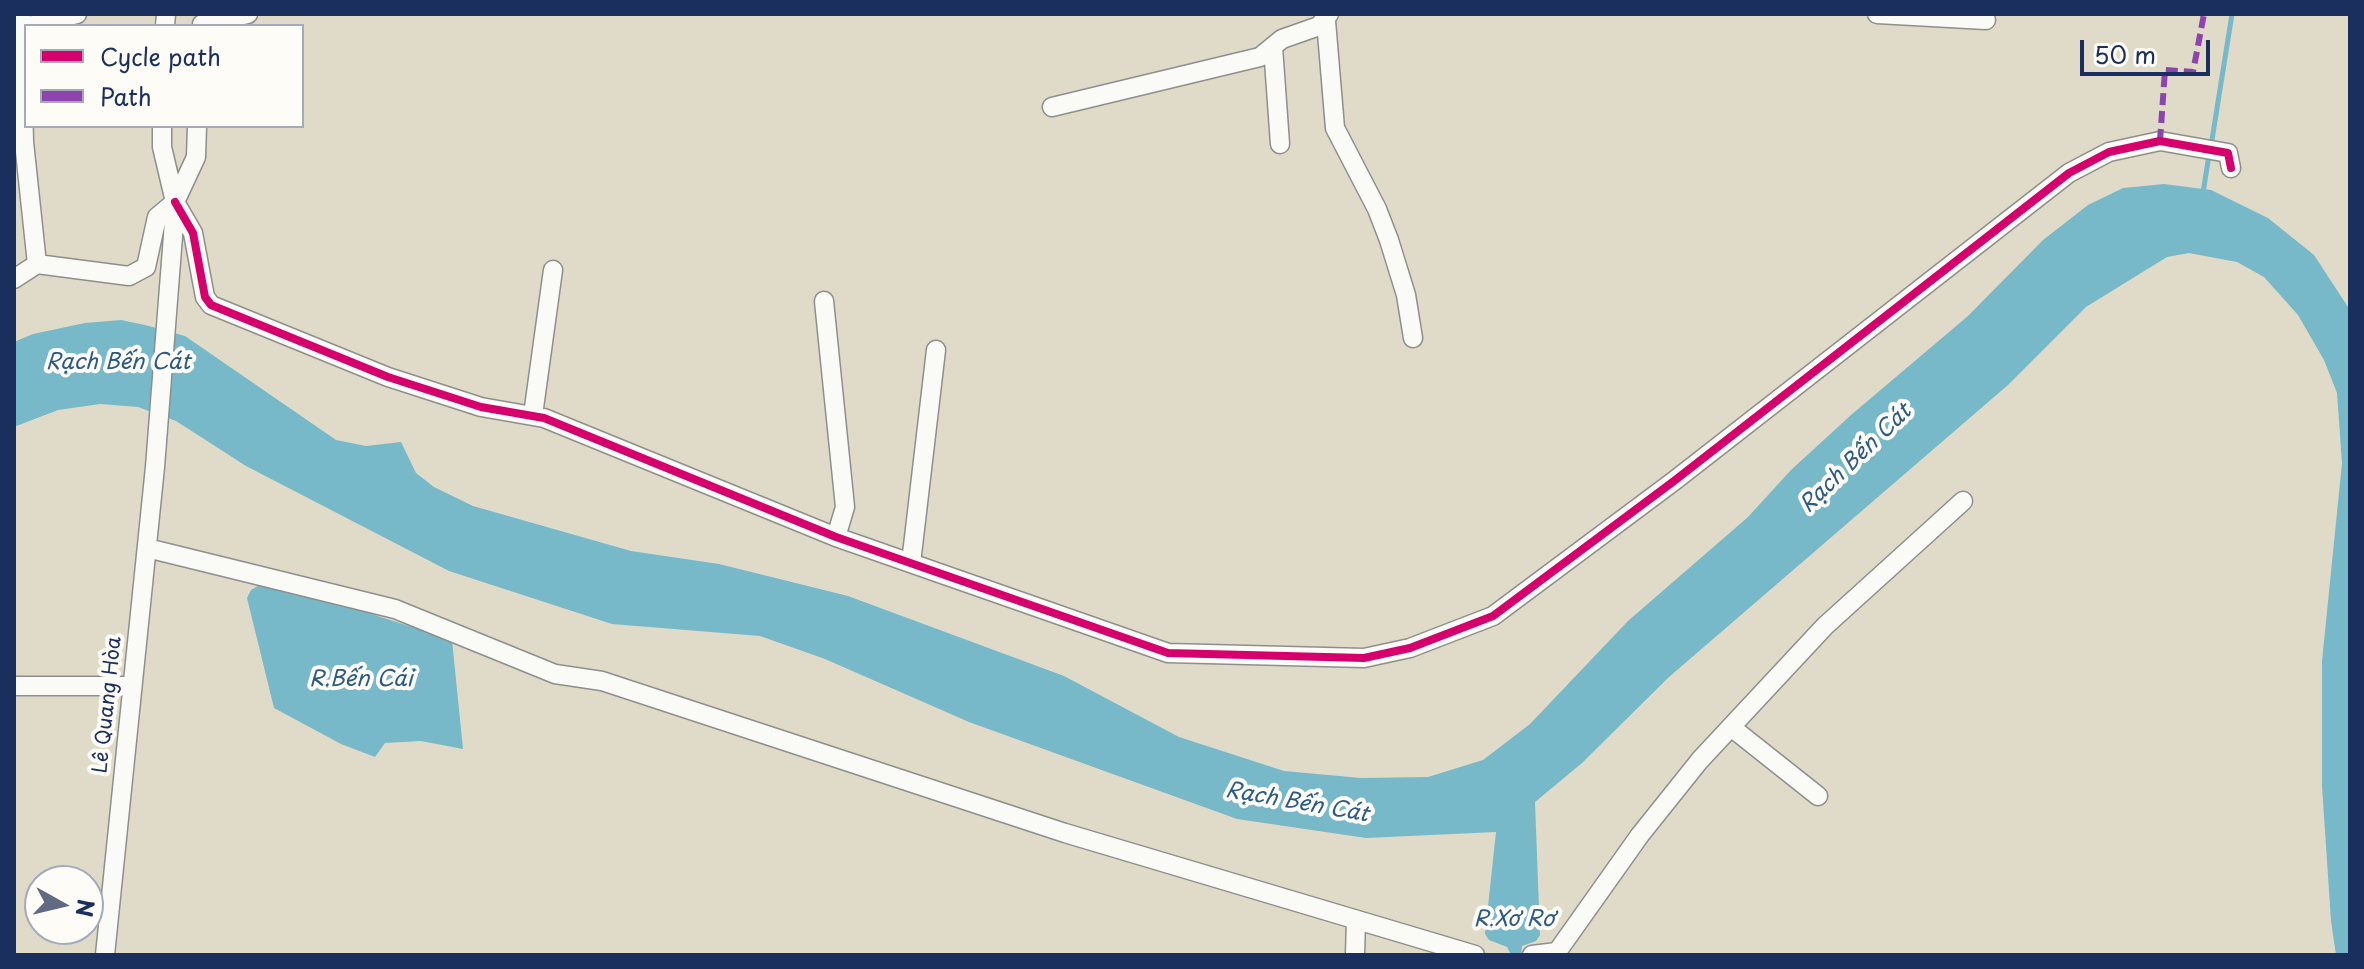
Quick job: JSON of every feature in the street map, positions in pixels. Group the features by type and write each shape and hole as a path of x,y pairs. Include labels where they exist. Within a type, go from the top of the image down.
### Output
{"street":[{"path":"37,264 24,142 24,24 77,14"},
{"path":"202,21 248,14"},
{"path":"1877,14 1986,20"},
{"path":"1052,107 1184,78 1260,57 1282,39 1327,18 1335,128 1377,209 1389,240 1406,295 1413,338"},
{"path":"1273,47 1280,144"},
{"path":"162,128 162,147 175,202 193,233 205,297 218,309 431,393 481,407 533,415 836,537 1178,655 1364,658 1410,648 1493,616 1674,481 2069,173 2109,152 2160,141 2199,147 2226,160"},
{"path":"14,279 37,264 129,276 146,267 157,217 175,202 196,157 197,128"},
{"name":"Lê Quang Hòa","path":"105,955 147,548 175,202"},
{"path":"533,415 553,270"},
{"path":"824,301 845,507 836,537"},
{"path":"911,563 936,350"},
{"path":"1532,955 1555,953 1640,835 1731,727 1825,626 1963,501"},
{"path":"147,548 395,609 555,674 602,681 1065,833 1475,955"},
{"path":"16,686 132,686"},
{"path":"1731,727 1818,796"},
{"path":"1355,955 1356,920"}],"water":[{"name":"Rạch Bến Cát","path":"2164,184 2211,190 2268,218 2314,255 2350,310 2350,955 2336,955 2322,786 2322,661 2342,463 2337,393 2324,360 2298,315 2264,277 2237,262 2189,253 2167,257 2086,307 2008,385 1669,677 1582,763 1535,802 1540,935 1536,941 1522,946 1521,955 1511,955 1507,947 1489,940 1485,934 1496,832 1366,838 1237,819 969,722 825,659 760,636 612,624 449,571 246,466 176,421 138,407 100,404 58,410 14,427 14,342 33,334 85,323 121,320 145,325 185,336 336,440 366,446 401,442 416,473 434,487 473,506 631,551 719,564 848,596 1064,676 1179,737 1284,771 1361,778 1428,777 1483,760 1530,724 1628,621 1748,517 1791,470 1851,415 1968,316 2043,240 2088,205 2123,188"},
{"name":"R.Bến Cái","path":"261,584 282,585 452,640 463,749 421,741 385,743 375,757 341,744 274,708 247,598 251,590"}],"waterway":[{"path":"2211,146 2232,14"},
{"path":"2203,193 2209,155"}],"marked path":[{"path":"2160,141 2165,70 2193,72 2204,14"}],"cycle path":[{"path":"175,202 193,233 205,297 211,305 388,377 481,407 544,418 836,537 1168,653 1364,658 1410,648 1493,616 1674,481 2069,173 2109,152 2160,141 2228,153 2231,168"}],"water label":[{"name":"R.Xơ Rơ","path":"1514,920"}]}
